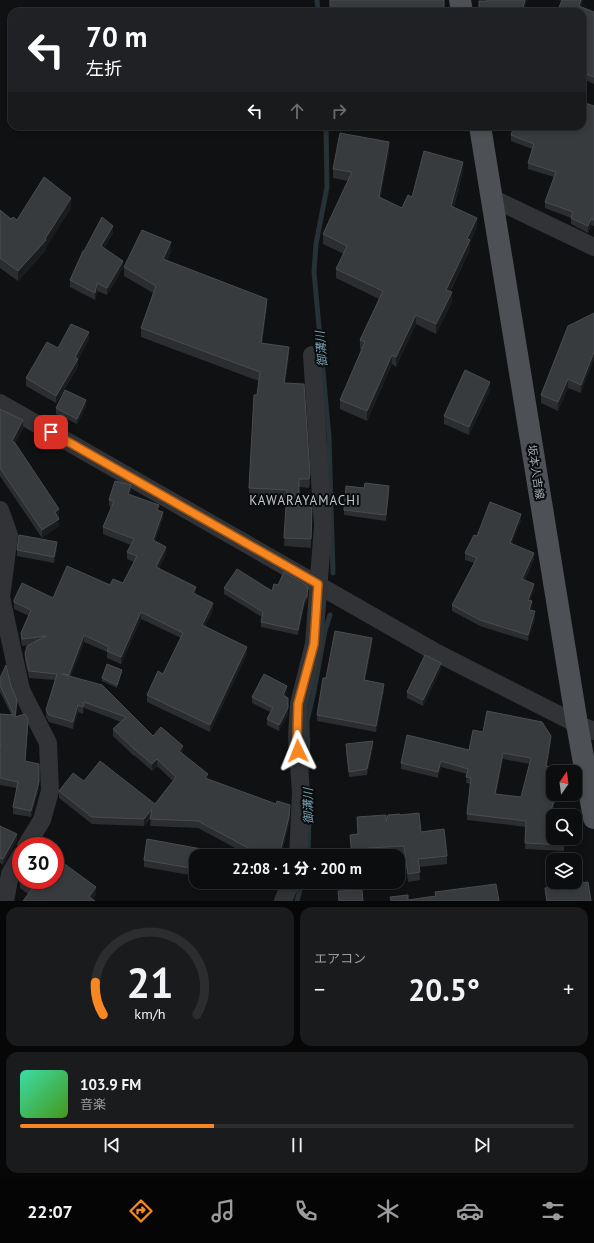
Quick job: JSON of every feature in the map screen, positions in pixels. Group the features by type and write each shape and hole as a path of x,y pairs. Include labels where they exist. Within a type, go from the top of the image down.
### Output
{"main road":[{"name":"坂本人吉線","path":"481,130 586,727 594,818"}],"street":[{"path":"492,198 594,247"},
{"path":"298,849 301,793 297,737 298,704 314,644 322,526 312,355"},
{"path":"0,403 437,653 586,727"},
{"path":"0,510 9,535 1,597 21,690 48,743 50,791 42,820 32,837"},
{"path":"6,901 10,874 12,871"},
{"path":"284,901 288,889"}],"building":[{"path":"330,0 444,0 444,8 330,8"},
{"path":"525,0 523,8 479,8 479,1"},
{"path":"562,0 581,0 579,6 584,8 559,8"},
{"path":"586,9 594,12 594,77 586,74"},
{"path":"586,103 594,106 594,220 591,219 588,226 571,218 573,212 545,202 556,172 528,163 534,144 511,135 513,130 586,130"},
{"path":"340,133 389,142 379,197 402,208 408,195 412,197 424,151 463,162 451,206 477,218 467,239 470,240 446,290 452,292 436,324 416,315 396,357 392,355 367,411 340,400 365,342 360,340 383,291 336,269 347,246 323,234 352,172 333,169"},
{"path":"44,177 71,198 45,239 46,240 18,271 0,258 0,210 11,219 13,217 17,220"},
{"path":"102,217 113,226 101,246 123,261 107,288 97,283 95,293 70,280 83,251"},
{"path":"142,230 171,242 163,259 267,299 261,343 289,347 284,383 304,384 310,474 309,479 299,479 299,506 312,507 311,539 284,538 287,490 249,488 254,395 257,395 260,372 141,328 156,286 124,267"},
{"path":"594,313 594,352 581,385 568,379 558,402 541,395 568,326"},
{"path":"71,324 89,332 75,357 78,359 56,396 26,378 47,342 58,348"},
{"path":"465,370 490,382 469,427 444,416"},
{"path":"65,390 86,400 77,419 56,408"},
{"path":"0,409 23,420 12,441 15,443 59,509 55,512 59,519 42,530 0,468"},
{"path":"115,481 131,485 128,494 159,505 157,510 163,512 153,540 166,547 156,567 196,587 193,593 213,603 202,625 247,647 210,725 147,695 158,671 163,674 183,633 141,612 121,657 107,651 109,647 84,635 69,675 62,674 102,685 153,736 161,727 183,746 179,751 208,774 205,778 276,804 277,801 290,805 289,817 281,849 250,849 198,821 150,819 152,809 144,819 92,817 59,791 73,773 84,781 100,761 155,804 176,777 157,759 152,764 113,729 126,717 84,702 83,707 78,705 73,722 49,715 46,710 57,674 29,671 25,654 27,646 46,636 22,639 21,633 31,610 14,602 22,583 53,598 67,566 110,585 113,579 123,583 137,556 127,552 134,539 103,527 114,501 109,500"},
{"path":"365,483 389,486 386,515 344,510 346,486 364,488"},
{"path":"490,502 521,514 510,543 534,553 522,579 534,584 528,600 532,601 529,610 535,611 528,635 480,620 452,605 477,558 465,553 474,535 477,536"},
{"path":"19,535 57,542 54,557 17,550"},
{"path":"237,569 272,591 274,584 278,585 284,572 308,586 307,596 304,601 298,630 261,622 263,612 224,588"},
{"path":"335,631 372,638 364,680 384,684 376,726 317,715 323,678 326,678"},
{"path":"425,655 441,663 423,700 407,692"},
{"path":"107,664 122,670 117,685 102,678"},
{"path":"6,665 11,686 17,700 15,717 25,714 28,719 25,761 39,764 39,782 31,811 13,807 18,782 0,778 0,714 14,715 0,685 0,678"},
{"path":"264,674 287,686 283,695 288,698 288,708 279,725 267,719 273,708 252,697"},
{"path":"487,711 542,722 551,736 546,765 546,801 554,801 552,809 546,809 546,844 525,843 526,821 467,814 471,778 466,777 468,769 441,761 438,772 401,763 407,735 469,750 473,730 483,732","holes":["503,753 531,758 521,797 495,794"]},
{"path":"373,741 367,769 349,772 346,744"},
{"path":"419,813 421,832 444,829 447,856 418,859 420,872 408,874 404,846 351,849 350,835 358,834 357,817 386,815 386,821 388,815"},
{"path":"0,826 17,834 15,837 12,837 12,843 3,859 0,858"},
{"path":"147,839 202,849 189,849 189,868 144,860"},
{"path":"64,864 96,887 89,897 95,901 23,901 32,889 64,889"},
{"path":"588,882 591,901 547,901 545,888 582,889 582,883"},
{"path":"496,884 499,901 391,901 390,897 408,895 408,900 436,896 435,892"},
{"path":"362,890 363,901 339,901 338,891"}],"waterway":[{"name":"御溝川","path":"317,0 318,8"},
{"name":"御溝川","path":"326,130 327,187 316,244 314,272 329,437 333,573"},
{"name":"御溝川","path":"308,767 307,721 325,631 330,615"},
{"name":"御溝川","path":"308,849 309,817"},
{"name":"御溝川","path":"297,901 300,889"}],"district":[{"name":"KAWARAYAMACHI","path":"305,500"}],"route":[{"path":"51,432 318,584 314,644 298,704 298,751"}]}
